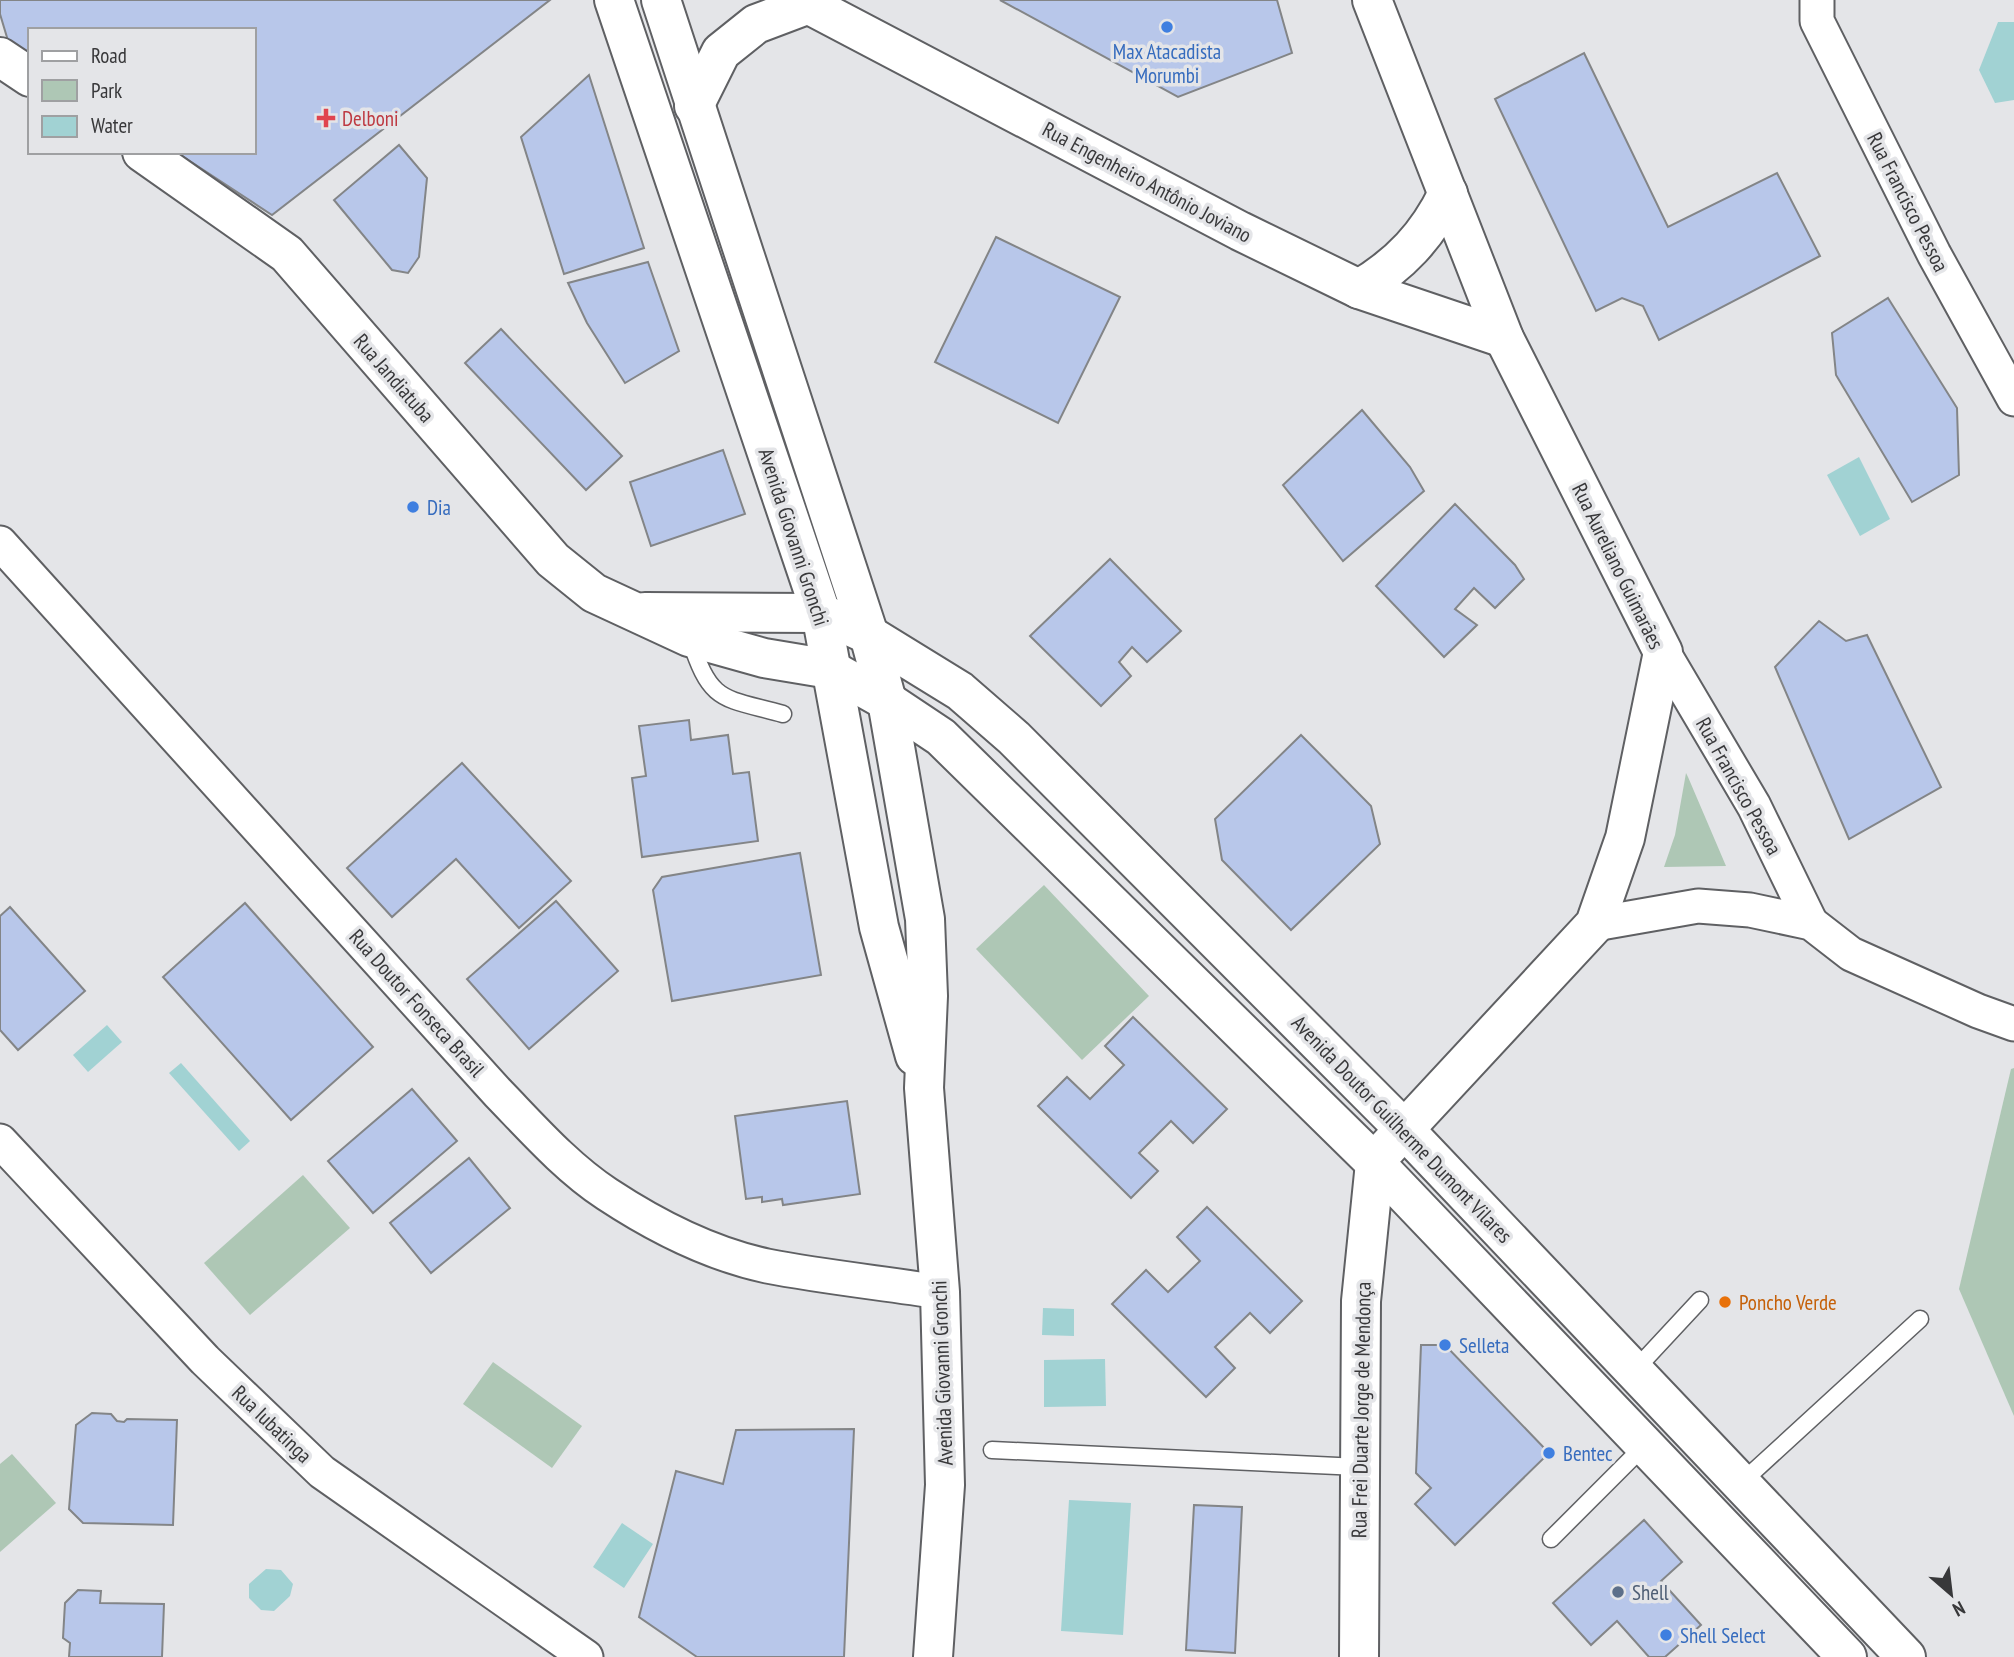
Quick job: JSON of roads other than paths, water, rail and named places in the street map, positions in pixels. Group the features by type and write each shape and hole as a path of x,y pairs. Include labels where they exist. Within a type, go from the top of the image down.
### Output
{"main road":[{"name":"Avenida Giovanni Gronchi","path":"614,0 821,613 879,927 924,1088"},
{"name":"Avenida Giovanni Gronchi","path":"661,0 869,635 887,701 925,919 929,996 924,1088 940,1292 945,1485 933,1657"},
{"name":"Rua Aureliano Guimarães","path":"1372,0 1504,338 1663,652 1625,838 1595,924 1404,1128 1375,1163"},
{"path":"694,106 721,52 756,24 804,2"},
{"name":"Rua Engenheiro Antônio Joviano","path":"804,2 1240,231 1359,289 1504,338"},
{"path":"0,57 28,76"},
{"name":"Rua Jandiatuba","path":"145,154 287,254 553,561 594,593 689,637 764,658 830,668"},
{"path":"1359,289 1411,250 1426,233 1448,193"},
{"name":"Rua Jandiatuba","path":"637,612 821,613"},
{"name":"Avenida Doutor Guilherme Dumont Vilares","path":"821,613 869,635 960,691 1014,738 1404,1128 1906,1657"},
{"name":"Avenida Doutor Guilherme Dumont Vilares","path":"830,668 887,701 951,747 1375,1163 1847,1657"},
{"name":"Rua Frei Duarte Jorge de Mendonça","path":"1359,1657 1361,1301 1375,1163"}],"street":[{"name":"Rua Francisco Pessoa","path":"1817,0 1817,21 1823,34 1934,254 2014,399"},
{"name":"Rua Doutor Fonseca Brasil","path":"0,542 498,1093 555,1151 606,1193 657,1223 705,1245 765,1265 940,1292"},
{"name":"Rua Francisco Pessoa","path":"1663,652 1754,806 1811,923"},
{"name":"Rua Francisco Pessoa","path":"1595,924 1698,906 1751,910 1811,923 1851,954 1978,1011 2014,1024"},
{"name":"Rua Iubatinga","path":"0,1141 205,1360 322,1472 586,1657"}],"lane":[{"path":"689,637 701,672 710,688 728,699 783,714"},
{"path":"1634,1371 1700,1300"},
{"path":"1741,1483 1920,1319"},
{"path":"1551,1539 1645,1445"},
{"path":"992,1450 1359,1467"}],"water":[{"path":"1998,22 2014,22 2014,100 1995,103 1979,70"},
{"path":"1859,457 1890,519 1860,536 1827,475"},
{"path":"107,1025 122,1042 88,1072 73,1055"},
{"path":"181,1063 250,1141 239,1151 169,1073"},
{"path":"1043,1308 1074,1309 1074,1336 1042,1335"},
{"path":"1105,1359 1106,1406 1044,1407 1044,1360"},
{"path":"1069,1500 1131,1503 1123,1635 1061,1631"},
{"path":"622,1523 653,1544 624,1588 593,1567"},
{"path":"266,1569 281,1570 293,1584 290,1596 274,1611 261,1610 249,1598 249,1584"}],"place":[{"name":"Max Atacadista Morumbi","path":"1167,27"},
{"name":"Delboni","path":"326,118"},
{"name":"Dia","path":"413,507"},
{"name":"Poncho Verde","path":"1725,1302"},
{"name":"Selleta","path":"1445,1345"},
{"name":"Bentec","path":"1549,1453"},
{"name":"Shell","path":"1618,1592"},
{"name":"Shell Select","path":"1666,1635"}]}
